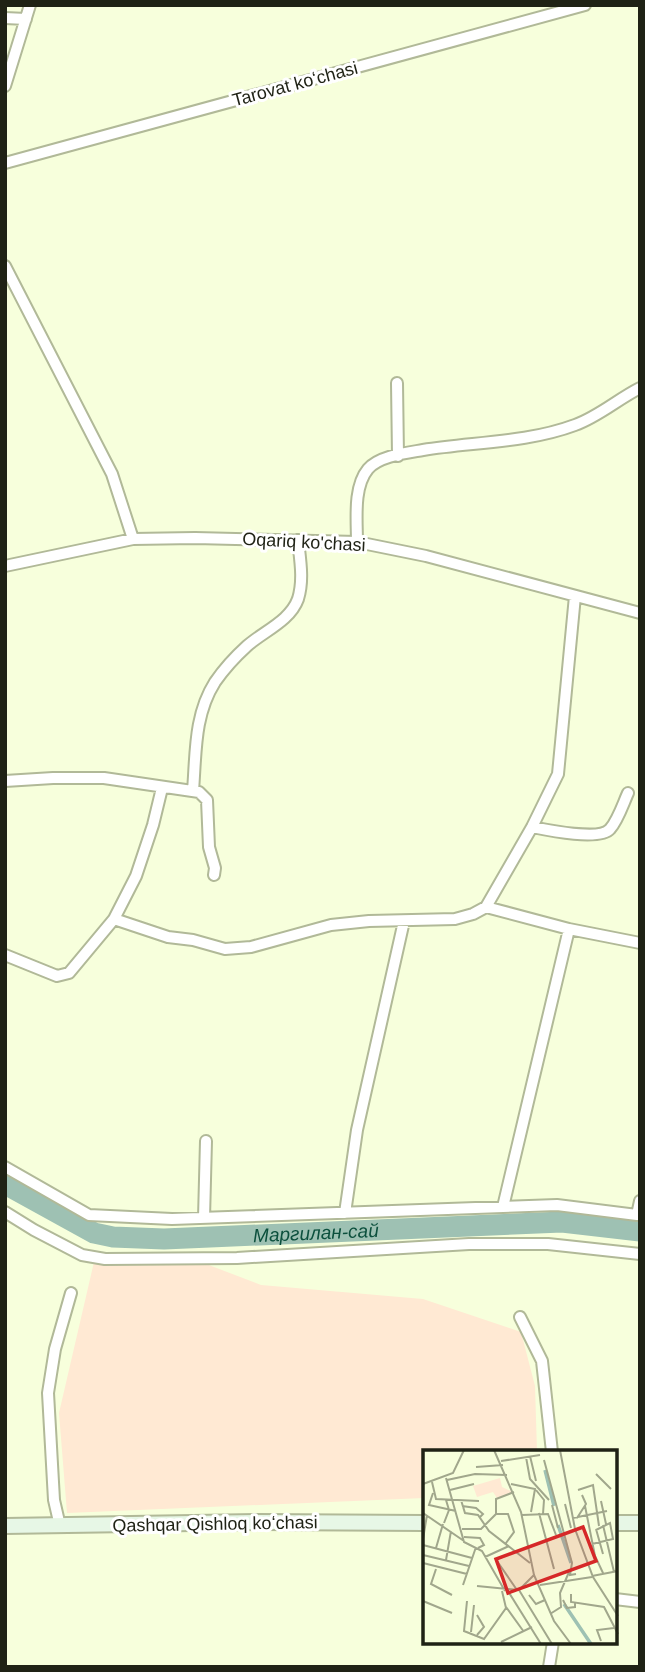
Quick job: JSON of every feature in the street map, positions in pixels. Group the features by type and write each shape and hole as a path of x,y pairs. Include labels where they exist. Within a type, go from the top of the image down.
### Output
{"main road":[{"name":"Qashqar Qishloq koʻchasi","path":"5,1526 261,1522 423,1523"},
{"path":"617,1523 640,1523"}],"street":[{"path":"5,86 30,5"},
{"name":"Tarovat koʻchasi","path":"5,163 585,5"},
{"path":"5,18 26,19"},
{"path":"5,266 112,474 133,539"},
{"path":"397,383 398,456"},
{"path":"357,542 360,484 366,471 374,464 398,456 464,443 530,436 573,426 588,420 640,388"},
{"name":"Oqariq ko'chasi","path":"5,566 133,539 357,542 426,556 640,613"},
{"path":"193,791 198,722 202,706 216,681 235,657 293,609 298,598 301,572 298,540"},
{"path":"114,919 168,937 225,948 251,947 331,925 455,919 486,907 532,827 558,774 575,596"},
{"path":"5,781 104,778 201,793 207,800 209,847 215,868 214,875"},
{"path":"5,955 57,976 69,974 114,919 136,876 162,788"},
{"path":"532,827 568,833 603,834 611,829 628,793"},
{"path":"486,907 569,929 640,943"},
{"path":"345,1213 357,1130 404,921"},
{"path":"503,1207 569,929"},
{"path":"204,1218 206,1141"},
{"path":"5,1167 89,1215 172,1219 557,1205 638,1215 640,1201"},
{"path":"5,1212 82,1255 105,1259 237,1258 469,1244 548,1244 640,1254"},
{"path":"60,1526 54,1500 48,1393 55,1349 71,1293"},
{"path":"520,1317 542,1361 552,1450"},
{"path":"617,1599 640,1602"},
{"path":"549,1667 553,1644"}],"shaded area":[{"path":"94,1262 201,1262 261,1285 423,1299 521,1332 535,1386 537,1450 423,1450 423,1498 67,1513 59,1413"}],"waterway":[{"name":"Маргилан-сай","path":"5,1184 94,1233 113,1237 164,1239 562,1222 640,1231"}]}
